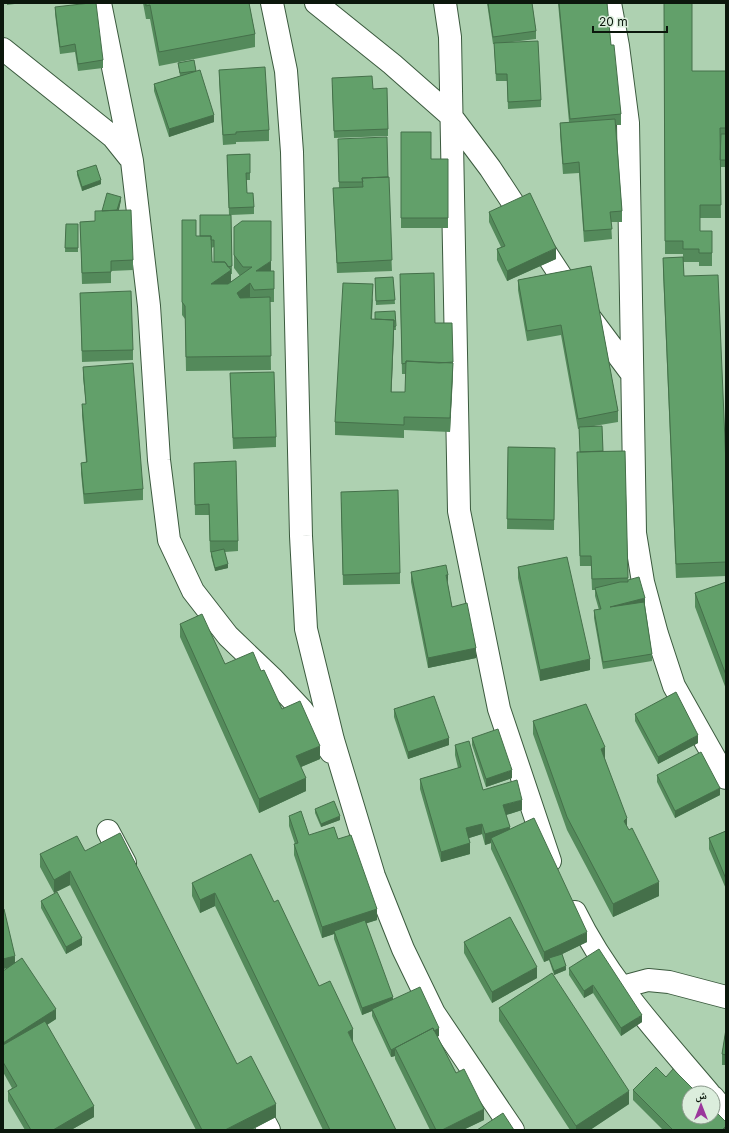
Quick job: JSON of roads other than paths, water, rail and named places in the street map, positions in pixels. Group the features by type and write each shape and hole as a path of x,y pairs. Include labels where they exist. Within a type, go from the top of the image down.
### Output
{"street":[{"path":"100,3 132,162 149,306 159,460 169,540 193,591 228,636 273,679 302,710 340,764"},
{"path":"272,3 286,71 292,152 301,536 306,629 340,764 374,876 403,949 434,1013 513,1130"},
{"path":"316,3 392,64 451,116 490,168 576,299 632,374"},
{"path":"445,3 450,37 459,511 499,709 551,862 589,942 638,1009 702,1085"},
{"path":"610,3 618,46 628,123 635,533 643,582 657,634 674,686 726,778"},
{"path":"3,49 113,136 132,162"},
{"path":"108,831 134,879"},
{"path":"622,987 648,980 669,982 726,997"},
{"path":"243,1081 270,1130"}]}
